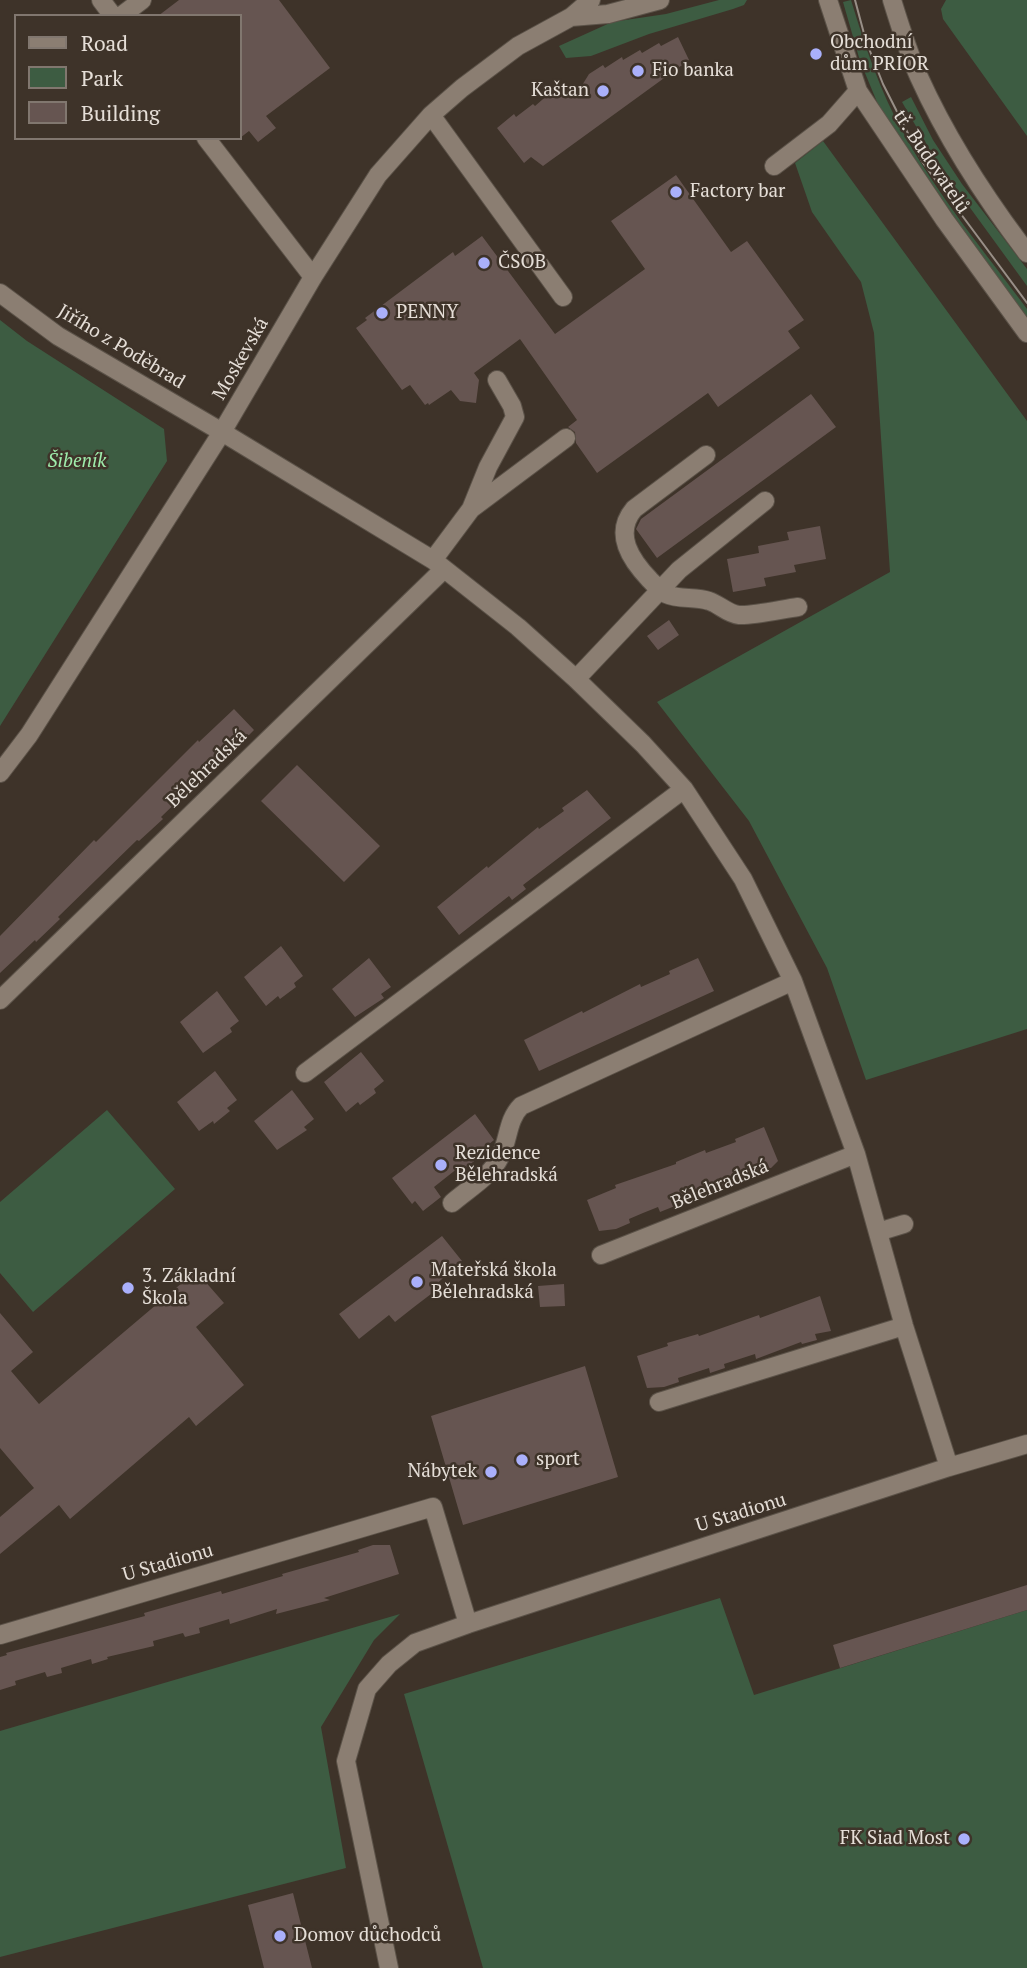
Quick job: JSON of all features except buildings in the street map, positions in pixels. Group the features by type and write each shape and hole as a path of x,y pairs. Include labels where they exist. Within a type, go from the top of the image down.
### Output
{"street":[{"path":"124,14 142,0"},
{"name":"Moskevská","path":"0,772 29,735 222,432 313,277 378,175 432,115 461,88 518,46 570,17 591,0"},
{"name":"Moskevská","path":"570,17 620,11 660,0"},
{"name":"tř. Budovatelů","path":"828,0 858,91 944,219 1027,333"},
{"name":"tř. Budovatelů","path":"892,0 907,48 934,108 999,214 1027,253"},
{"path":"774,166 829,124 858,91"},
{"path":"432,115 563,297"},
{"path":"208,140 313,277"},
{"name":"Jiřího z Poděbrad","path":"0,293 58,336 222,432"},
{"path":"471,509 488,467 515,417 512,405 497,380"},
{"path":"222,432 438,565 517,627 576,679 643,744 684,789 743,880 793,981 856,1154 904,1326 949,1467"},
{"path":"471,509 566,438"},
{"path":"706,455 634,509 627,517 624,529 625,544 643,573 668,595 703,599 738,615 798,607"},
{"path":"576,679 679,570 765,501"},
{"name":"Bělehradská","path":"0,1000 438,565 471,509"},
{"path":"305,1073 684,789"},
{"path":"452,1203 493,1169 506,1143 514,1113 521,1106 793,981"},
{"name":"Bělehradská","path":"601,1255 856,1154"},
{"path":"878,1232 904,1224"},
{"path":"659,1402 904,1326"},
{"name":"U Stadionu","path":"389,1968 346,1760 367,1689 389,1664 415,1643 468,1624 1027,1444"},
{"name":"U Stadionu","path":"0,1635 433,1507 468,1624"}],"green space":[{"path":"719,0 747,0 744,5 733,9 649,34 591,56 566,58 559,46 612,22 666,14"},
{"path":"851,0 880,85 895,118 947,202 1027,309 1027,325 882,114 860,61 843,2"},
{"path":"946,0 1027,0 1027,136 943,19 941,9"},
{"path":"911,97 933,140 962,184 1027,269 1027,286 936,161 902,102"},
{"path":"823,141 1027,421 1027,1029 866,1080 827,968 749,821 657,702 890,572 874,333 861,282 812,212 795,163"},
{"name":"Šibeník","path":"0,320 27,341 164,429 167,461 0,726"},
{"path":"107,1110 175,1189 33,1312 0,1273 0,1202"},
{"path":"720,1598 754,1695 1027,1610 1027,1968 483,1968 404,1694"},
{"path":"400,1614 374,1640 321,1727 346,1868 0,1957 0,1731"}],"tram line":[{"path":"855,0 866,41 883,84 923,163 1027,303"}],"place":[{"name":"Obchodní dům PRIOR","path":"816,54"},
{"name":"Fio banka","path":"638,71"},
{"name":"Kaštan","path":"603,91"},
{"name":"Factory bar","path":"676,192"},
{"name":"ČSOB","path":"484,263"},
{"name":"PENNY","path":"382,313"},
{"name":"Rezidence Bělehradská","path":"441,1165"},
{"name":"Mateřská škola Bělehradská","path":"417,1282"},
{"name":"3. Základní Škola","path":"128,1288"},
{"name":"sport","path":"522,1460"},
{"name":"Nábytek","path":"491,1472"},
{"name":"FK Siad Most","path":"964,1839"},
{"name":"Domov důchodců","path":"280,1936"}]}
